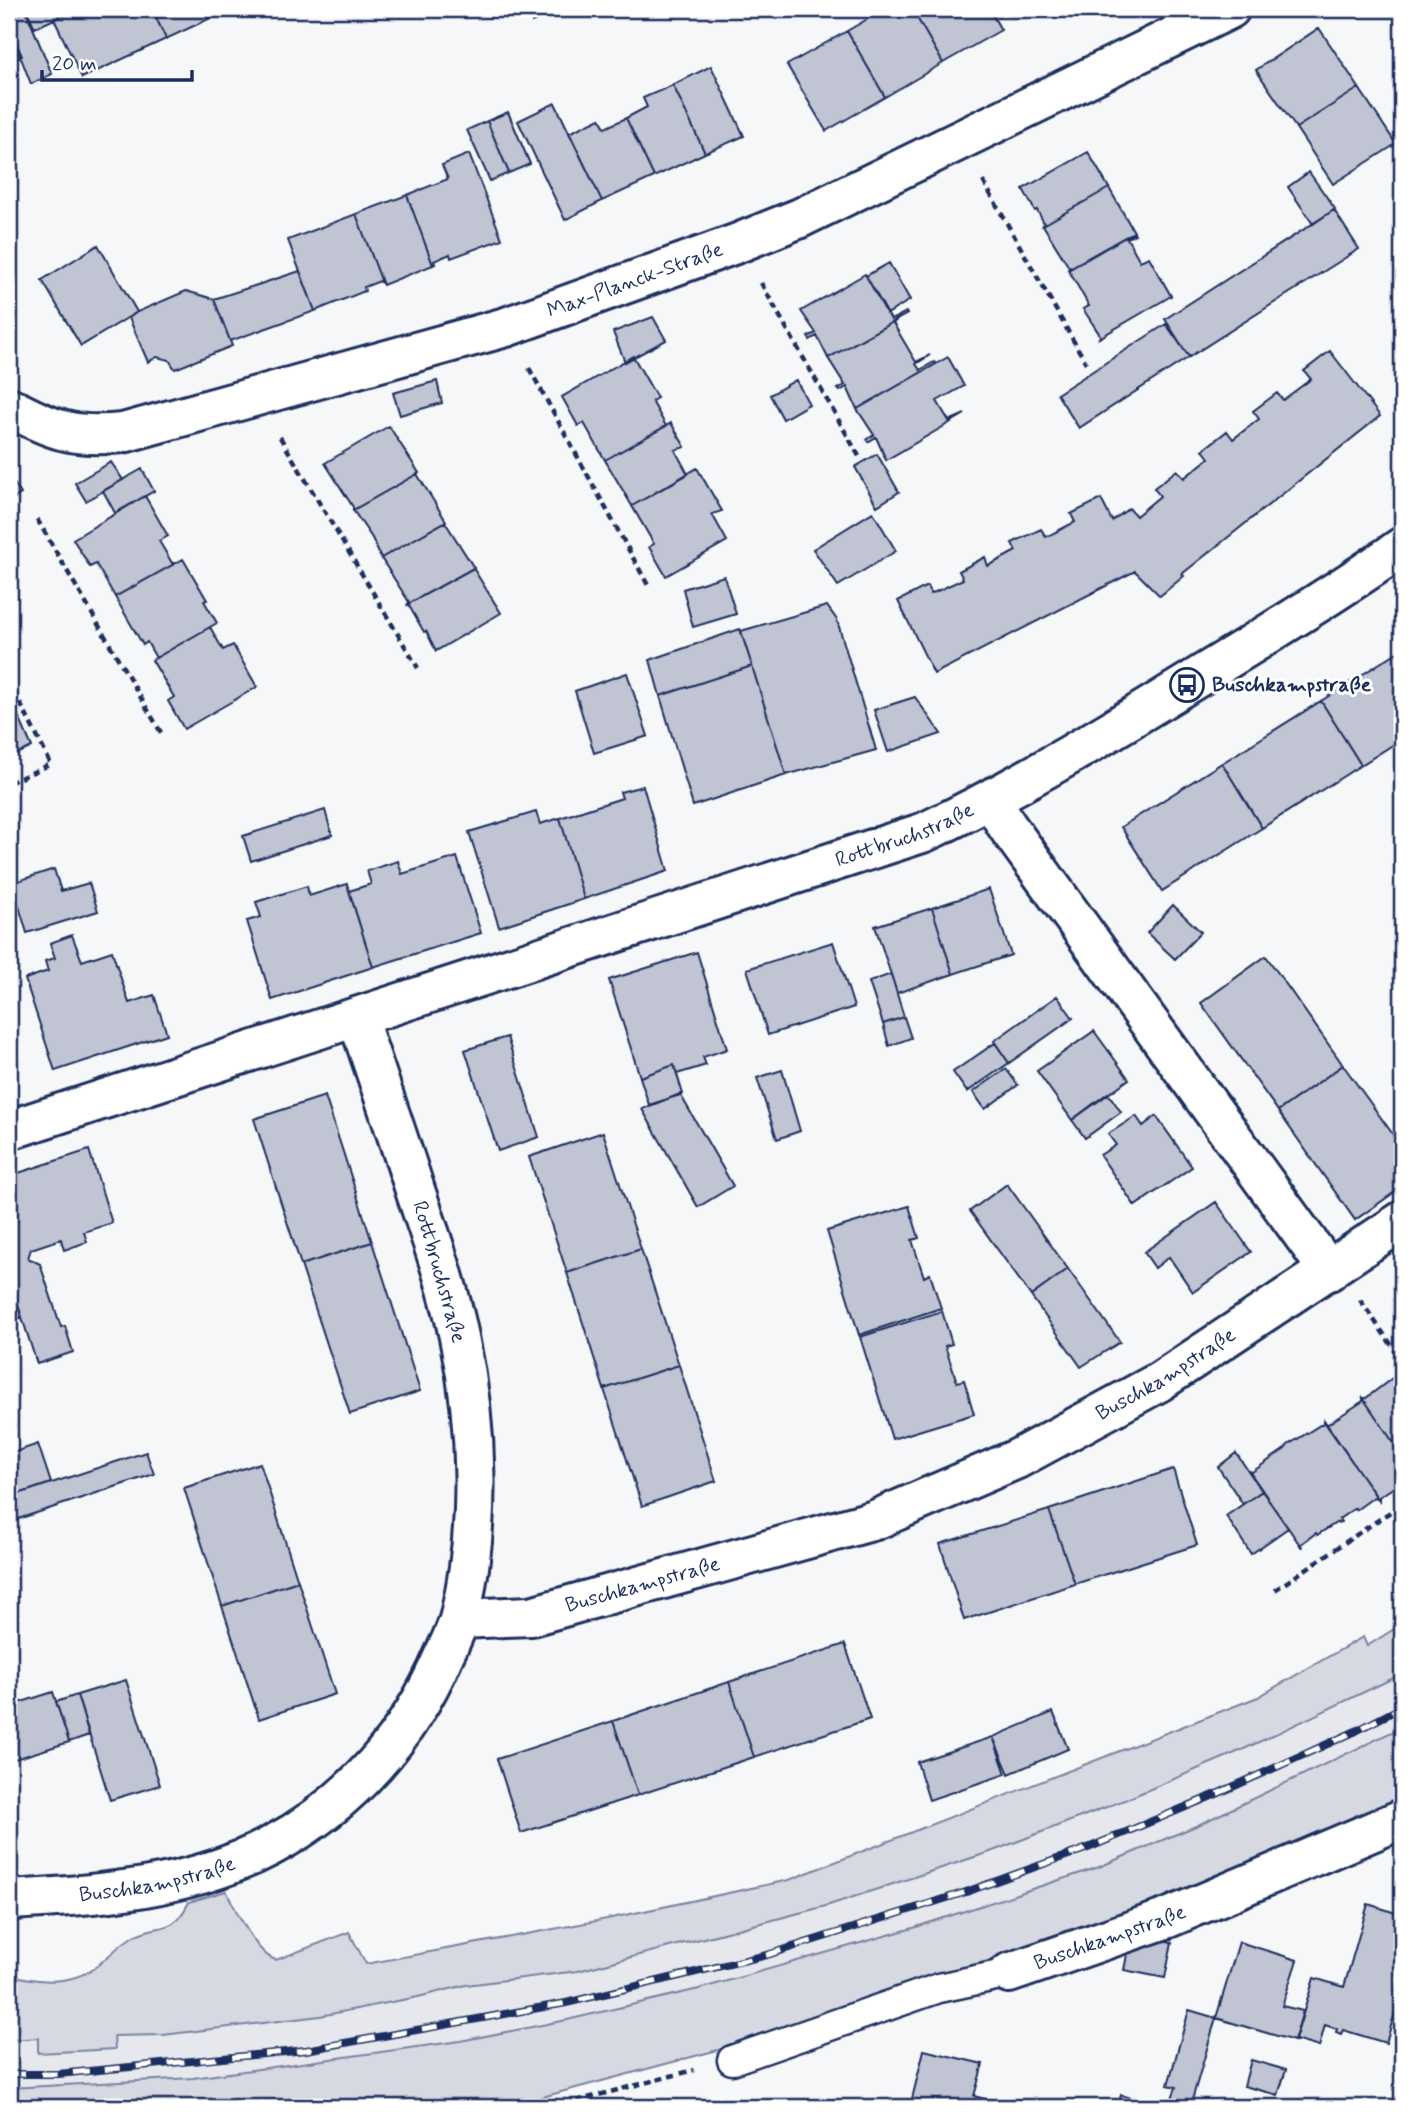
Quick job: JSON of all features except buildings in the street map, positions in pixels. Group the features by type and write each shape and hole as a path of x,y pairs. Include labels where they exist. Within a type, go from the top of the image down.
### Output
{"street":[{"name":"Max-Planck-Straße","path":"9,407 57,430 91,436 123,433 506,327 800,218 1230,9"},
{"name":"Rottbruchstraße","path":"9,1130 925,832 992,801 1209,671 1357,579 1402,547"},
{"path":"992,801 1007,826 1329,1271"},
{"name":"Rottbruchstraße","path":"357,1017 446,1283 460,1339 474,1463 473,1532 460,1619"},
{"name":"Buschkampstraße","path":"9,1899 91,1895 161,1884 216,1869 270,1847 325,1812 366,1776 383,1756 408,1725 436,1673 460,1619 531,1616 875,1520 1017,1460 1159,1382 1402,1222"},
{"name":"Buschkampstraße","path":"1009,1973 1168,1918 1402,1819"}],"lane":[{"path":"732,2060 939,1988 1009,1973"}],"path":[{"path":"961,140 1086,363"},
{"path":"738,243 860,458"},
{"path":"506,327 649,587"},
{"path":"256,398 418,668"},
{"path":"37,519 163,736"},
{"path":"9,681 51,764 9,783"},
{"path":"1329,1271 1350,1286 1402,1360"},
{"path":"1275,1590 1402,1504"},
{"path":"552,2107 732,2060"}],"shaded area":[{"path":"1402,1624 1402,1674 1242,1750 1127,1799 993,1851 826,1906 578,1971 466,1985 320,2016 163,2035 114,2036 115,2049 38,2053 38,2038 9,2040 9,1974 43,1981 77,1977 98,1965 132,1937 177,1920 189,1902 226,1891 254,1941 261,1950 276,1960 349,1932 366,1964 607,1919 789,1880 1258,1697 1363,1637 1367,1646"},
{"path":"1402,1674 1402,1727 1198,1825 1099,1867 913,1928 699,1989 567,2020 460,2041 193,2078 9,2088 9,2040 38,2038 38,2053 115,2049 113,2036 163,2035 320,2016 466,1985 578,1971 826,1906 993,1851 1127,1799 1242,1750"},
{"path":"1402,1727 1402,1805 1112,1927 933,1976 729,2047 505,2107 9,2107 9,2088 193,2078 460,2041 567,2020 699,1989 913,1928 1099,1867 1198,1825"}],"railway":[{"path":"9,2074 58,2074 306,2050 566,2003 767,1955 966,1892 1088,1848 1219,1793 1356,1731 1402,1707"}],"place":[{"name":"Buschkampstraße","path":"1187,685"}]}
